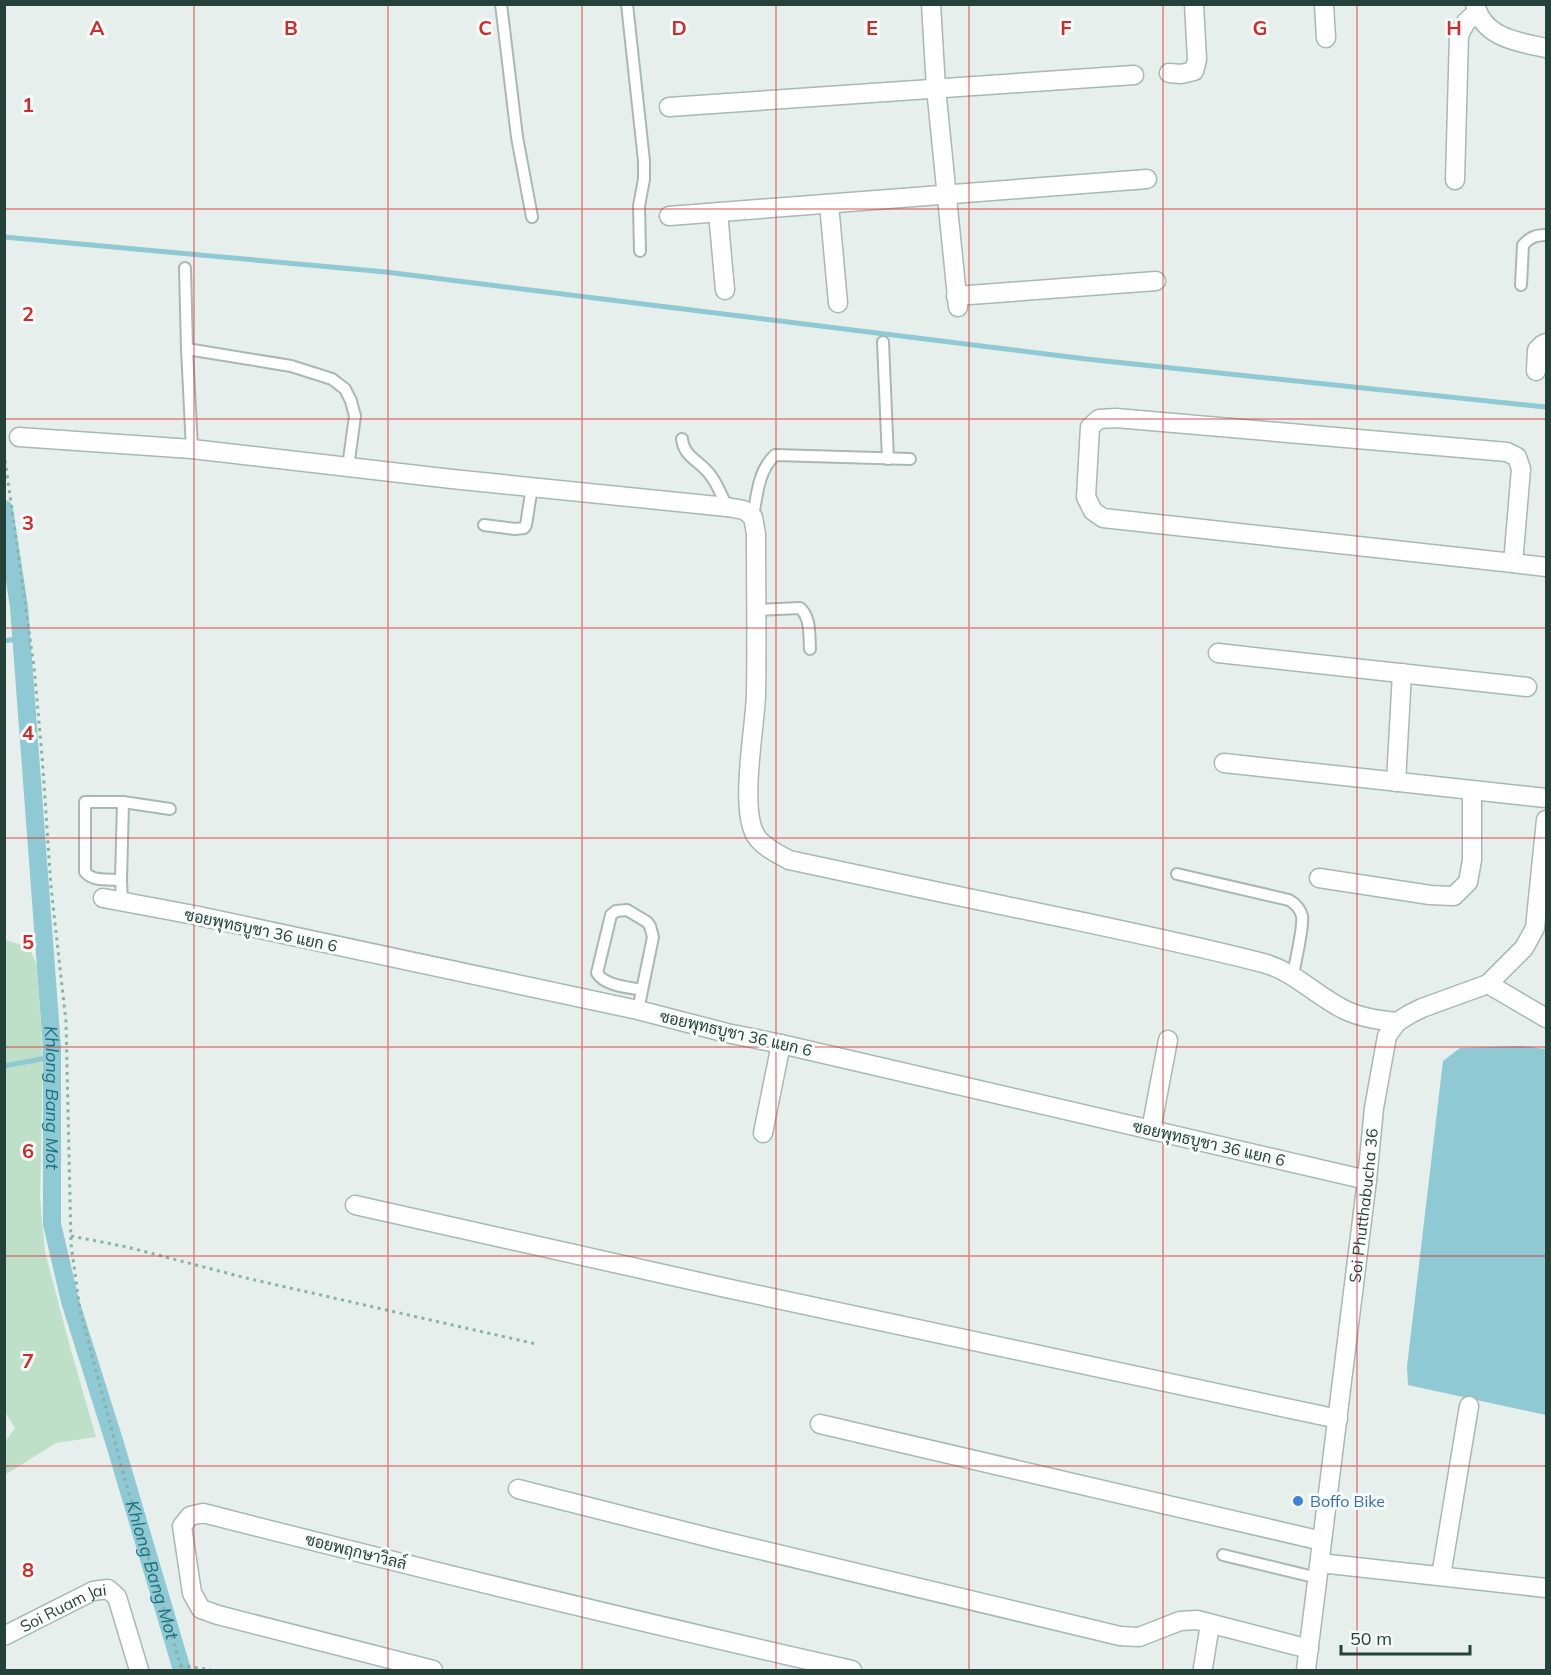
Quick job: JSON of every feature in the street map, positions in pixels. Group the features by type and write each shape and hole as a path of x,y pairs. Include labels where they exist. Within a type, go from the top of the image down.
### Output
{"street":[{"path":"932,4 936,88 957,302 1156,281"},
{"path":"1169,73 1181,74 1194,71 1197,60 1194,4"},
{"path":"1324,4 1326,38"},
{"path":"1455,180 1459,35 1466,22 1476,8 1486,26 1500,36 1546,48"},
{"path":"669,107 1134,75"},
{"path":"669,216 1147,179"},
{"path":"829,204 838,303"},
{"path":"718,212 725,290"},
{"path":"1536,371 1537,350 1546,343"},
{"path":"1512,563 1521,469 1517,457 1507,452 1116,418 1100,419 1090,428 1086,497 1093,512 1103,518 1546,567"},
{"path":"19,437 192,449 744,510 753,517 756,534 756,698 748,792 751,819 756,836 771,850 789,860 1180,943 1279,967 1344,1009 1368,1019 1397,1022 1422,1008 1488,984 1524,948 1535,928 1543,887 1546,820"},
{"path":"1218,653 1527,687"},
{"path":"1396,782 1402,673"},
{"path":"1224,763 1546,798"},
{"path":"1319,878 1430,895 1454,896 1467,882 1472,860 1472,790"},
{"name":"ซอยพุทธบูชา 36 แยก 6","path":"103,898 194,915 638,1011 1367,1180"},
{"path":"1488,984 1546,1018"},
{"name":"Soi Phutthabucha 36","path":"1306,1671 1374,1108 1383,1050 1387,1036 1397,1022"},
{"path":"1150,1130 1168,1040"},
{"path":"763,1133 781,1044"},
{"path":"355,1205 726,1288 1338,1419"},
{"path":"1441,1576 1469,1406"},
{"path":"820,1424 1322,1541"},
{"path":"518,1489 723,1541 1120,1635 1139,1637 1180,1621 1197,1620 1309,1649"},
{"name":"ซอยพฤกษาวิลล์","path":"433,1671 201,1609 192,1593 182,1526 190,1516 203,1513 852,1671"},
{"path":"1319,1570 1441,1576 1546,1588"},
{"name":"Soi Ruam Jai","path":"4,1636 93,1591 108,1590 117,1598 139,1670"},
{"path":"1203,1668 1210,1623"}],"lane":[{"path":"501,4 517,137 532,217"},
{"path":"627,4 644,161 644,179 639,206 640,251"},
{"path":"1521,285 1523,245 1532,237 1546,235"},
{"path":"185,268 192,449"},
{"path":"883,342 888,459"},
{"path":"187,349 291,366 332,379 345,389 355,416 348,467"},
{"path":"682,439 688,456 703,465 713,477 727,507"},
{"path":"753,517 761,476 769,462 776,456 910,459"},
{"path":"484,525 524,528 532,488"},
{"path":"756,610 800,608 805,614 810,649"},
{"path":"121,880 95,879 86,874 83,865 85,802 123,802 170,809"},
{"path":"122,902 123,802"},
{"path":"1177,874 1290,900 1295,904 1301,913 1302,922 1293,975"},
{"path":"638,1011 642,990 652,937 650,926 627,910 616,911 611,915 597,973 606,982 642,990"},
{"path":"1223,1555 1319,1570"}],"path":[{"path":"4,453 34,667 51,887 66,1023 71,1236 80,1310 125,1480 182,1671"},
{"path":"71,1236 127,1246 246,1278 536,1344"},
{"path":"180,1665 211,1671"}],"green space":[{"path":"5,940 29,947 37,966 43,1056 40,1198 45,1252 96,1437 56,1443 5,1475 5,1442 15,1428 4,1410"}],"water":[{"path":"1521,1046 1546,1049 1546,1415 1408,1385 1407,1367 1443,1061 1460,1048"}],"waterway":[{"path":"4,237 386,272 1086,359 1546,407"},
{"name":"Khlong Bang Mot","path":"4,509 19,607 52,1048 52,1224 70,1301 182,1670"},
{"path":"4,641 22,638"},
{"path":"4,1066 52,1057"}],"place":[{"name":"Boffo Bike","path":"1298,1501"}]}
